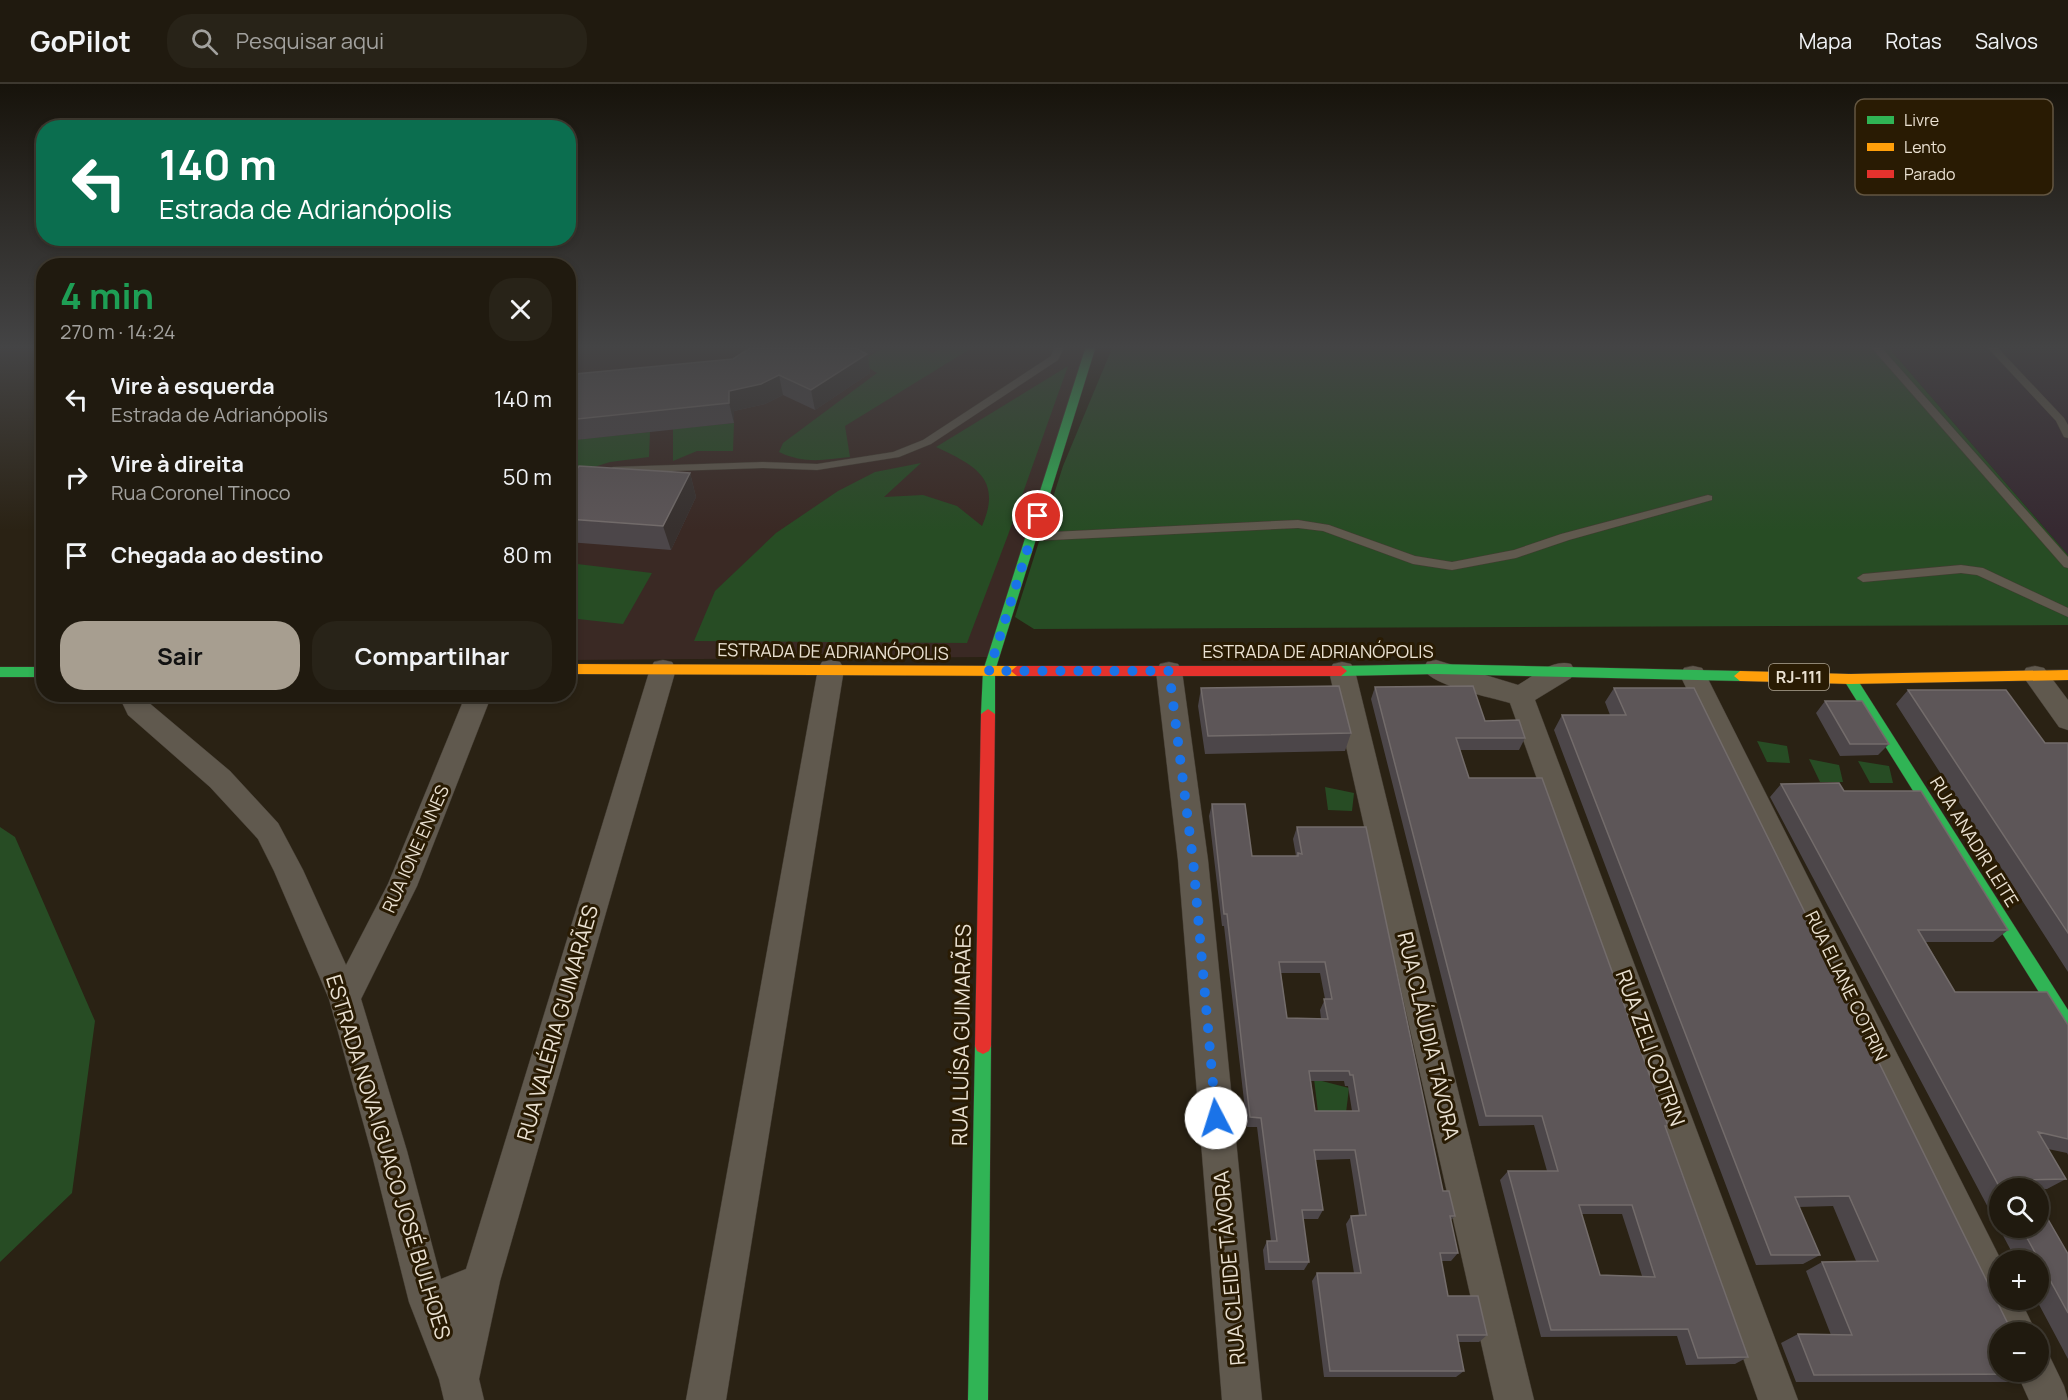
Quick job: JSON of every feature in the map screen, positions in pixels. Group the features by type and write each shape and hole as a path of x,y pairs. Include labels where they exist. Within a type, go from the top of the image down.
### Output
{"main road":[{"name":"RUA LUÍSA GUIMARÃES","path":"978,1400 989,671 1072,407"},
{"name":"ESTRADA DE ADRIANÓPOLIS","path":"576,669 989,671 1436,669 1850,679 2068,675"},
{"path":"0,672 36,672"},
{"name":"RUA ANADIR LEITE","path":"1850,679 2068,1024"}],"street":[{"name":"RUA VALÉRIA GUIMARÃES","path":"462,1389 482,1281 663,669"},
{"path":"706,1400 831,669"},
{"path":"1436,669 1467,681 1521,696 1562,671"},
{"name":"RUA CLEIDE TÁVORA","path":"1169,671 1193,860 1242,1400"},
{"name":"RUA CLÁUDIA TÁVORA","path":"1341,671 1514,1400"},
{"name":"RUA ELIANE COTRIN","path":"1693,675 1989,1276"},
{"path":"2035,675 2068,720"},
{"name":"RUA ZELI COTRIN","path":"1521,696 1778,1400"},
{"name":"ESTRADA NOVA IGUACO JOSÉ BULHOES","path":"134,702 137,708 220,779 268,831 288,870 345,999 389,1151 428,1302 462,1389"},
{"name":"RUA IONE ENNES","path":"345,999 402,886 476,702"},
{"path":"428,1302 462,1291 482,1281"},
{"path":"2041,1382 2050,1400"}],"lane":[{"path":"598,471 676,466 817,466 894,455 927,442 979,407"},
{"path":"1929,407 2068,564"},
{"path":"2048,407 2060,420 2068,435"},
{"path":"1031,537 1299,524 1324,528 1413,560 1452,566 1516,554 1565,537 1708,498"},
{"path":"1863,578 1961,569 1979,571 2068,613"}],"shaded area":[{"path":"576,407 1074,407 990,657 576,660"},
{"path":"1940,407 2068,407 2068,555"}],"green space":[{"path":"831,407 875,407 845,426 850,457 806,460 779,452 783,443"},
{"path":"1001,407 1053,407 967,643 694,641 715,591 776,533 838,491 875,472 921,463 884,497 923,495 957,506 982,526 988,510 987,485 973,467 936,447"},
{"path":"1087,407 1940,407 2068,555 2068,625 1034,629 1015,617 1063,466"},
{"path":"734,423 733,451 697,451 673,461 673,429"},
{"path":"650,432 649,457 610,462 576,473 576,440"},
{"path":"576,564 652,573 623,624 576,619"},
{"path":"1757,741 1787,746 1790,763 1767,762"},
{"path":"1809,759 1839,765 1843,782 1820,782"},
{"path":"1858,761 1889,766 1893,783 1870,783"},
{"path":"1325,787 1354,793 1352,811 1328,810"},
{"path":"0,827 15,837 95,1021 72,1193 0,1262"},
{"path":"1314,1079 1349,1088 1346,1113 1318,1112"}],"building":[{"path":"576,407 687,407 576,419"},
{"path":"579,466 690,473 663,526 576,520 576,470"},
{"path":"1339,686 1351,733 1208,736 1201,688"},
{"path":"1473,686 1485,721 1519,720 1525,738 1456,738 1469,778 1542,778 1668,1126 1665,1126 1748,1357 1698,1358 1688,1329 1551,1330 1508,1171 1558,1171 1542,1116 1486,1116 1375,687","holes":["1579,1205 1632,1205 1655,1277 1600,1275"]},
{"path":"1614,688 1694,688 1989,1285 1989,1310 2001,1310 2007,1322 1989,1322 1989,1374 1814,1375 1798,1334 1852,1335 1822,1262 1878,1261 1849,1196 1795,1197 1820,1255 1771,1255 1562,715 1626,715"},
{"path":"1908,690 2006,690 2045,743 2068,743 2068,933"},
{"path":"1825,701 1862,701 1889,744 1850,744"},
{"path":"1839,783 1844,791 1921,791 2008,930 1918,930 1955,992 2047,992 2068,1025 2068,1139 2038,1132 2066,1179 1995,1178 1781,784"},
{"path":"1212,804 1245,804 1252,856 1298,856 1298,853 1302,854 1297,827 1366,827 1443,1191 1449,1191 1455,1216 1450,1216 1458,1253 1440,1253 1448,1296 1478,1296 1487,1335 1457,1335 1464,1371 1330,1371 1317,1273 1361,1273 1351,1216 1366,1215 1355,1150 1314,1150 1323,1210 1302,1210 1309,1262 1269,1262 1267,1241 1277,1241 1261,1118 1250,1117 1227,914 1224,914","holes":["1279,962 1325,962 1332,999 1324,999 1328,1019 1287,1018","1309,1071 1349,1071 1350,1075 1353,1075 1359,1111 1315,1111"]},
{"path":"2049,1221 2068,1254 2068,1313 2049,1278 2049,1250 2034,1250 2027,1238 2049,1238"}],"traffic: fast":[{"path":"988,714 989,671 1072,407"},
{"path":"1341,671 1436,669 1740,676"},
{"path":"0,672 36,672"},
{"path":"1850,679 2068,1024"},
{"path":"978,1400 983,1046"}],"traffic: slow":[{"path":"576,669 1017,671"},
{"path":"1740,676 1850,679 2068,675"}],"traffic: jam":[{"path":"1017,671 1341,671"},
{"path":"983,1046 988,714"}],"route":[{"path":"1038,516 989,671 1169,671 1193,860 1216,1118"}]}
